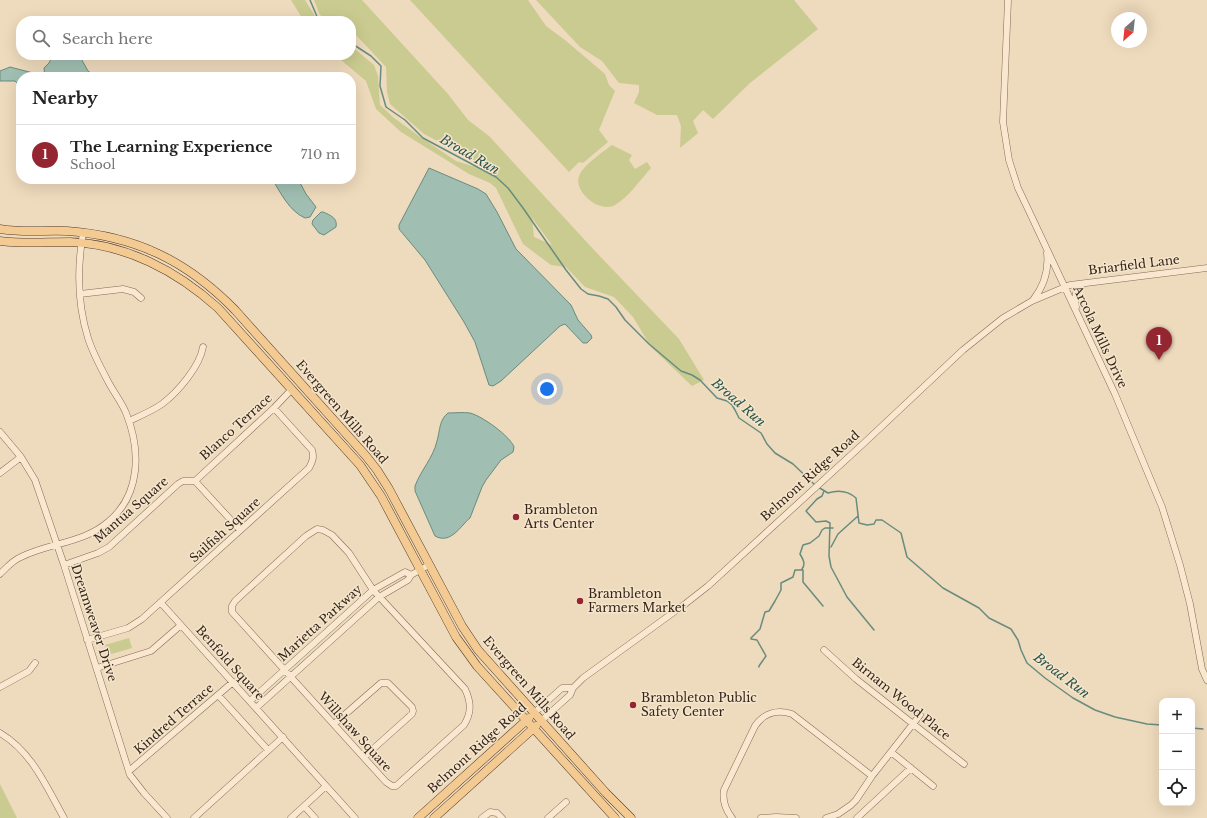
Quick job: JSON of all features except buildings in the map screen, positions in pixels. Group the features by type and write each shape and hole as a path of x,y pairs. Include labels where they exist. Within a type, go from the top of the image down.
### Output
{"main road":[{"name":"Evergreen Mills Road","path":"0,229 22,232 66,231 116,238 150,250 187,269 215,290 235,310 366,456 389,489 462,626 478,650 606,793 631,818"},
{"name":"Evergreen Mills Road","path":"0,241 18,243 82,243 114,249 144,259 173,273 196,288 218,308 360,465 372,482 456,637 477,666 615,818"},
{"name":"Belmont Ridge Road","path":"418,818 534,713"},
{"name":"Belmont Ridge Road","path":"434,818 541,721"}],"street":[{"name":"Arcola Mills Drive","path":"1008,0 1003,122 1009,160 1018,188 1115,394 1162,507 1180,565 1190,604 1202,669 1207,680"},
{"path":"0,574 20,557 86,535 108,523 118,512 133,483 137,465 133,433 126,413 109,384 88,338 81,310 78,270 83,233"},
{"path":"1032,301 1040,290 1045,279 1048,266 1047,250"},
{"name":"Briarfield Lane","path":"1064,287 1085,282 1207,268"},
{"path":"1077,312 1076,291 1078,287 1085,282"},
{"name":"Belmont Ridge Road","path":"541,721 570,695 573,688 592,670 702,591 979,337 1003,318 1032,301 1064,287"},
{"path":"80,294 123,289 134,292 141,298"},
{"path":"129,421 162,404 174,394 196,366 202,355 203,346"},
{"name":"Blanco Terrace","path":"195,481 274,408 292,389"},
{"name":"Sailfish Square","path":"88,640 128,628 137,623 310,468 313,462 312,450 274,408"},
{"name":"Dreamweaver Drive","path":"0,432 21,457 35,480 64,565 129,771 135,783 167,818"},
{"path":"0,473 21,457"},
{"name":"Mantua Square","path":"64,565 104,551 178,484 183,481 195,481"},
{"path":"195,481 240,530"},
{"name":"Willshaw Square","path":"317,529 323,530 332,535 349,554 373,590 465,689 470,699 471,708 469,717 464,725 396,786 388,784 232,612 232,606 235,601 306,536 317,529"},
{"name":"Marietta Parkway","path":"256,708 379,597 408,580 411,575 430,565"},
{"name":"Marietta Parkway","path":"250,701 373,590 405,572 411,575"},
{"name":"Benfold Square","path":"161,603 355,818"},
{"path":"97,668 151,651 181,625"},
{"name":"Birnam Wood Place","path":"824,650 856,678 964,764"},
{"path":"0,687 29,671 35,663"},
{"name":"Kindred Terrace","path":"129,771 233,682"},
{"path":"334,724 381,683 388,683 412,707 412,714 364,757"},
{"name":"Belmont Ridge Road","path":"534,713 562,688 573,688"},
{"path":"218,695 268,750"},
{"path":"732,818 725,808 723,801 724,790 755,726 762,718 771,712 784,712 792,714 872,776"},
{"path":"826,818 838,814 851,805 890,752 920,715"},
{"path":"0,733 11,740 25,753 35,767 64,818"},
{"path":"194,818 283,737"},
{"path":"890,752 933,786"},
{"path":"857,818 911,768"},
{"path":"290,818 326,786"},
{"path":"548,818 566,802"},
{"path":"304,806 315,818"},
{"path":"482,818 490,812 497,813 502,818"},
{"path":"761,818 796,818"}],"green space":[{"path":"291,0 305,0 315,16 301,16"},
{"path":"314,0 362,0 448,94 468,120 489,136 594,250 679,339 704,380 692,386 651,347 633,317 614,297 585,287 566,267 551,265 523,244 496,188 490,183 469,174 401,132 376,109 366,81 341,60 356,60 356,50 374,65 378,76 380,105 394,118 456,161 485,170 475,161 424,134 390,104 387,92 386,67 356,35 356,16 321,16","holes":["532,218 552,245 534,237"]},
{"path":"410,0 528,0 546,26 605,74 609,85 615,91 599,130 608,142 583,163 579,162 569,172"},
{"path":"536,0 794,0 818,29 750,83 713,119 703,110 693,121 698,133 680,148 681,126 677,115 657,115 634,103 639,92 639,85 619,83 602,61 580,47"},
{"path":"612,145 632,155 629,160 635,169 647,162 651,168 630,193 620,202 609,207 602,206 588,199 579,187 578,180 582,170 594,158"},
{"path":"129,638 132,648 108,655 105,645"},
{"path":"0,784 17,818 0,818"}],"shaded area":[{"path":"50,60 82,60 89,72 44,72 44,68"},
{"path":"10,67 29,72 16,72 16,82 0,81 0,71"},
{"path":"429,168 478,189 486,194 516,249 571,305 578,320 591,335 592,338 587,343 583,343 565,324 560,326 501,381 493,386 489,385 475,342 464,322 425,260 399,229 399,225"},
{"path":"275,184 301,184 316,207 310,217 305,218 294,211"},
{"path":"321,212 333,217 336,221 336,227 324,235 319,233 312,224 313,220"},
{"path":"448,413 470,413 481,418 507,437 514,447 513,452 501,460 486,480 470,518 451,536 441,538 435,536 415,491 415,486 433,453 441,422"}],"waterway":[{"name":"Broad Run","path":"310,0 317,16"},
{"name":"Broad Run","path":"356,46 371,56 381,66 380,86 386,107 405,120 423,138 496,177 508,188 581,289 588,294 608,299 625,320 649,344 681,371 700,380 717,398 727,401 732,405 739,418 761,433 767,444 775,453 793,464 815,485"},
{"name":"Broad Run","path":"818,487 828,493 843,492 856,498 859,523 867,525 874,524 876,520 882,520 901,533 907,557 943,588 979,608 989,618 1011,629 1018,640 1027,663 1073,698 1095,710 1115,717 1147,724 1159,725"},
{"path":"824,491 822,496 817,499 806,511 816,522 826,521 830,523 829,556 831,567 847,597 874,630"},
{"path":"831,547 838,534 858,516"},
{"path":"802,569 804,563 800,554 803,545 810,543 819,536 825,528 833,528"},
{"path":"759,667 766,656 757,640 751,638 760,629 765,612 769,611 781,590 781,583 793,577 795,570 803,570 803,582 823,606"},
{"name":"Broad Run","path":"1195,728 1203,729"}],"place":[{"name":"The Learning Experience","path":"1159,360"},
{"name":"Brambleton Arts Center","path":"516,517"},
{"name":"Brambleton Farmers Market","path":"580,601"},
{"name":"Brambleton Public Safety Center","path":"633,705"}]}
